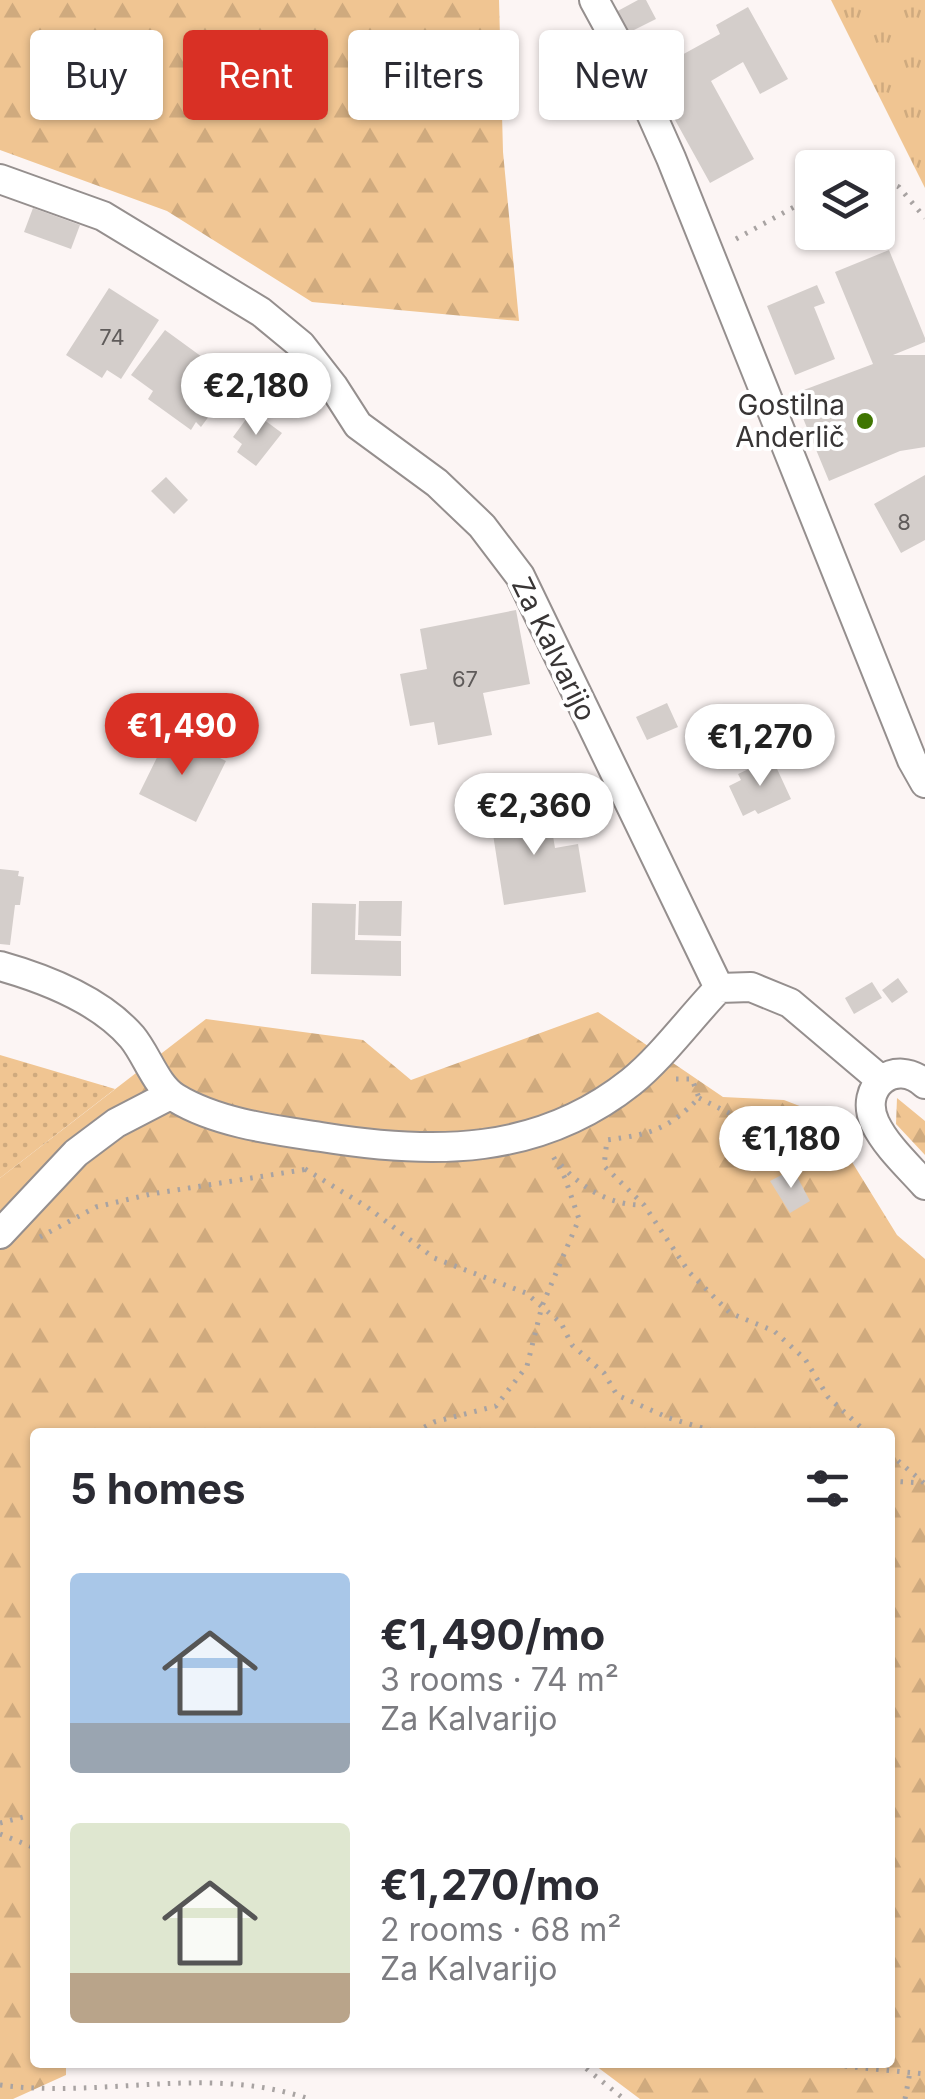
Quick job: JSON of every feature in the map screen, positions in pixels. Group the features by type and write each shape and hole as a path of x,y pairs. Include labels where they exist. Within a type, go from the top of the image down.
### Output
{"street":[{"path":"594,0 651,112 912,760 925,782"},
{"name":"Za Kalvarijo","path":"0,180 103,216 260,312 301,346 334,386 358,425 437,483 482,526 520,576 719,988"},
{"path":"0,966 24,972 78,997 112,1018 133,1038 170,1095 197,1110 274,1130 402,1149 545,1144 633,1080 719,988 751,986 790,1003 881,1080"},
{"path":"925,1084 908,1073 893,1072 871,1093 870,1109 875,1124 925,1186"},
{"path":"0,1234 76,1153 116,1123 170,1095"}],"path":[{"path":"895,186 925,218"},
{"path":"709,255 795,207"},
{"path":"633,1080 692,1079 699,1098 752,1124 774,1140"},
{"path":"699,1098 675,1122 641,1136 607,1140 604,1166 644,1204 689,1272 730,1313 774,1331 805,1359 828,1397 862,1428"},
{"path":"545,1144 578,1184 621,1205 644,1204"},
{"path":"423,1428 496,1406 527,1366 542,1306 579,1219 565,1178 545,1144"},
{"path":"36,1240 96,1207 323,1166"},
{"path":"305,1169 368,1207 434,1258 526,1293 561,1323 572,1344 604,1373 616,1394 668,1418 702,1428"},
{"path":"895,1458 924,1483"},
{"path":"895,1481 924,1483"},
{"path":"0,1824 30,1815"},
{"path":"0,1834 30,1846"},
{"path":"585,2068 624,2099"},
{"path":"867,2068 925,2074"},
{"path":"905,2099 910,2072"},
{"path":"0,2085 23,2089 220,2082 310,2099"}],"green space":[{"path":"0,0 499,0 500,30 348,30 348,120 502,120 519,321 312,302 167,211 0,150"},
{"path":"831,0 925,0 925,188"},
{"path":"598,1012 723,1097 784,1100 823,1115 897,1235 925,1259 925,2099 640,2099 599,2068 895,2068 895,1428 30,1428 30,2068 66,2068 66,2075 13,2099 0,2099 0,1178 206,1019 363,1040 411,1080"},
{"path":"0,1055 115,1089 0,1178"},
{"path":"897,1098 925,1121 925,1155 896,1124"}],"building":[{"path":"638,0 646,0 656,19 634,30 624,30 614,13"},
{"path":"748,7 788,79 760,94 743,62 711,81 754,159 710,183 675,120 684,120 684,54 720,34 716,25"},
{"path":"33,208 80,225 71,249 24,232"},
{"name":"Gostilna Anderlič","path":"889,250 925,338 925,342 893,355 925,355 925,447 900,451 829,481 793,394 873,364 835,272"},
{"path":"817,285 825,303 814,307 835,359 795,375 767,306"},
{"path":"109,288 159,320 121,379 107,370 102,378 66,355"},
{"path":"165,330 235,381 201,427 196,422 191,430 148,399 153,391 131,375"},
{"path":"252,411 282,433 256,466 237,452 242,444 233,437"},
{"path":"925,475 925,540 901,553 874,504"},
{"path":"166,477 188,500 174,514 151,491"},
{"path":"516,610 530,684 483,693 492,735 438,745 434,722 410,726 400,674 427,669 420,629"},
{"path":"667,703 678,727 647,740 636,717"},
{"path":"169,733 226,761 196,822 139,794"},
{"path":"772,758 791,799 758,814 755,810 743,816 729,786 741,780 738,774"},
{"path":"548,806 555,848 578,844 586,892 504,905 490,815"},
{"path":"0,869 19,871 18,876 24,877 20,905 15,905 10,945 0,944"},
{"path":"359,901 402,901 401,936 358,935"},
{"path":"312,903 356,904 355,940 401,941 401,976 311,974"},
{"path":"898,978 908,992 892,1003 882,990"},
{"path":"872,982 882,998 854,1014 845,998"},
{"path":"793,1169 810,1201 790,1213 770,1181"}],"place":[{"name":"Gostilna Anderlič","path":"865,421"}]}
